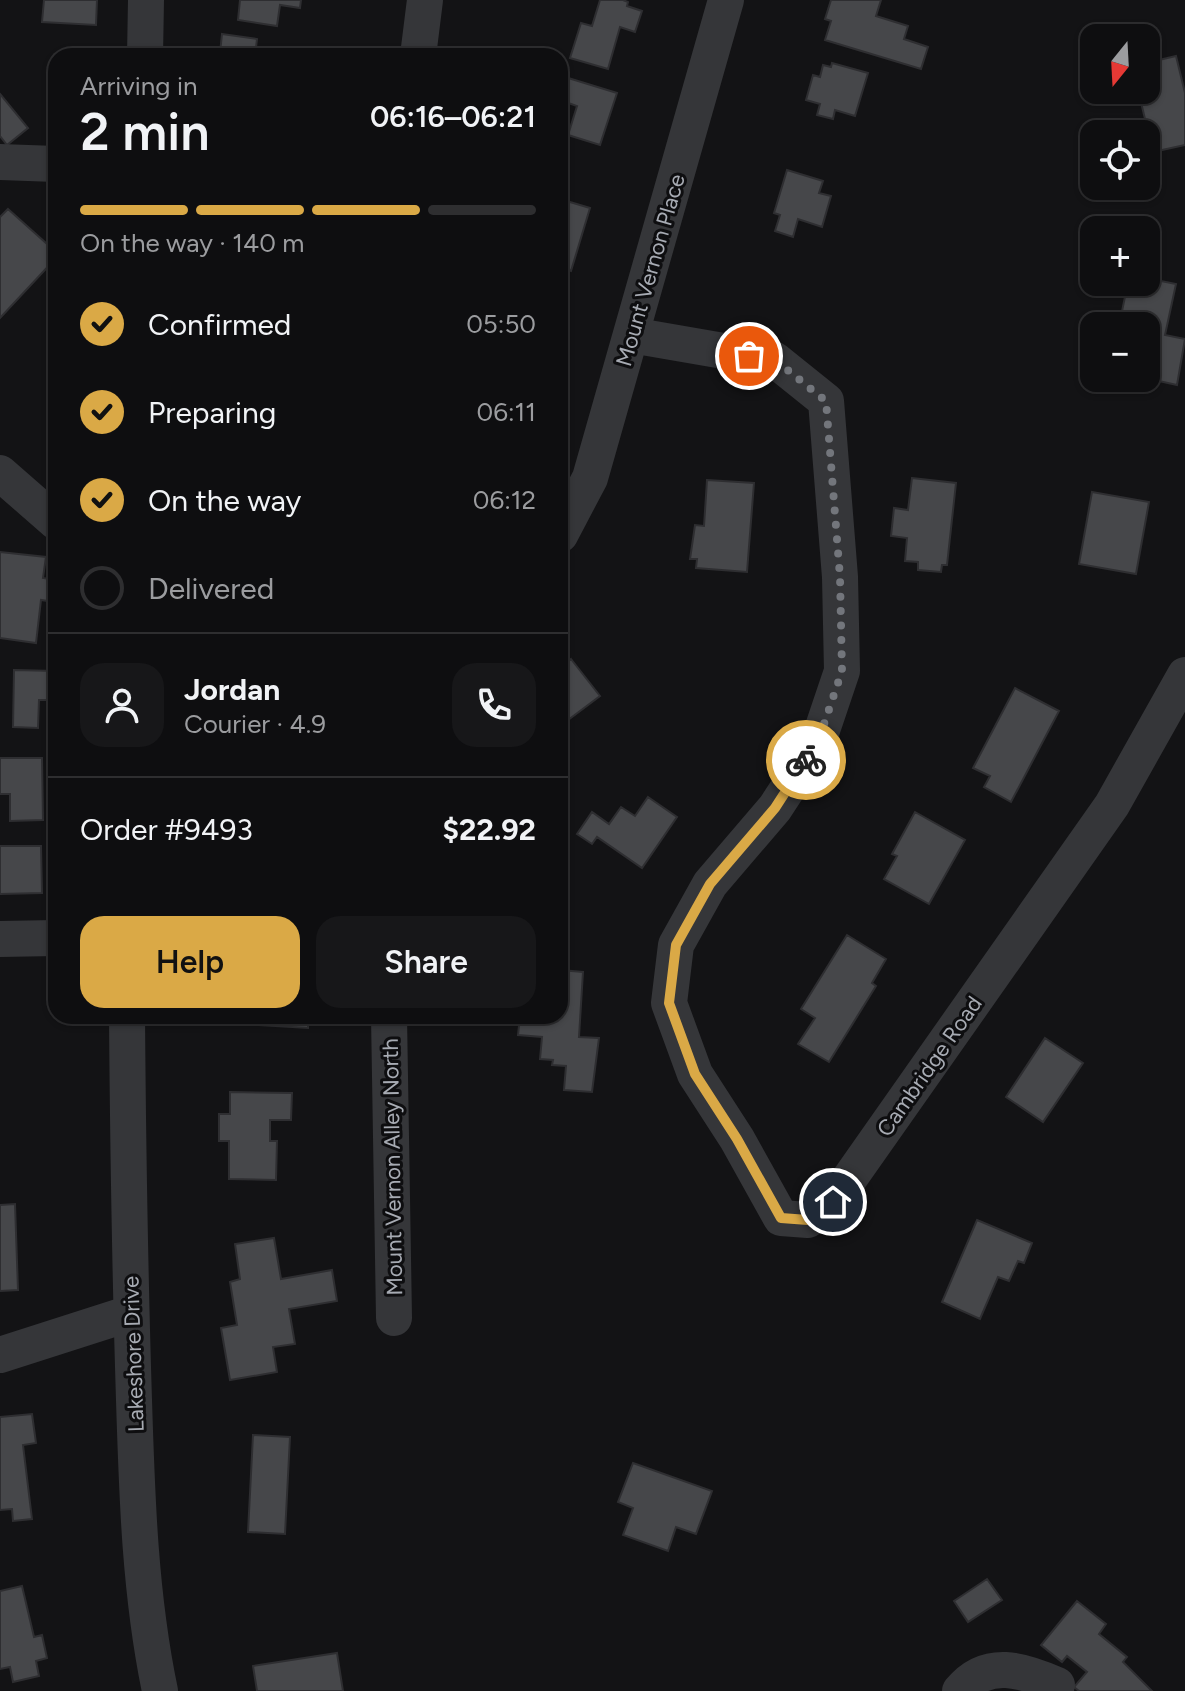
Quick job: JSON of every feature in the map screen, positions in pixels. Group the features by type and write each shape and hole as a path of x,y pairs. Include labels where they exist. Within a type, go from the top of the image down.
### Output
{"street":[{"path":"145,48 146,0"},
{"path":"419,48 425,0"},
{"name":"Mount Vernon Place","path":"568,520 590,478 726,0"},
{"path":"0,162 48,164"},
{"name":"Cambridge Road","path":"631,335 775,360 826,401 839,563 842,671 818,742 775,808 710,884 676,945 669,1003 695,1074 737,1139 781,1218 808,1220 833,1202 1112,805 1185,675"},
{"path":"0,473 48,515"},
{"path":"0,939 48,938"},
{"name":"Lakeshore Drive","path":"127,1024 131,1313 139,1543 149,1640 160,1691"},
{"name":"Mount Vernon Alley North","path":"389,1024 394,1318"},
{"path":"0,1355 131,1313"},
{"path":"960,1691 968,1681 995,1668 1024,1671 1057,1685"}],"building":[{"path":"44,0 97,0 96,25 42,22"},
{"path":"240,0 301,0 300,8 280,5 277,26 238,20"},
{"path":"600,0 623,0 628,2 627,6 642,11 635,32 620,27 608,69 570,58 581,23 592,26"},
{"path":"831,0 881,0 876,16 908,26 904,39 928,47 921,69 825,40 831,21 825,19"},
{"path":"222,34 257,39 256,48 221,48"},
{"path":"1176,56 1185,93 1185,145 1160,150 1160,120 1145,120 1141,104 1160,104 1160,60"},
{"path":"832,63 868,73 855,116 835,110 833,119 817,115 820,104 806,100 813,75 820,77 823,65 831,67"},
{"path":"568,78 617,93 600,145 568,135 577,106 568,103"},
{"path":"0,94 28,128 7,145 0,136"},
{"path":"787,170 823,181 819,193 831,196 822,227 798,219 793,237 775,231 780,215 774,213"},
{"path":"568,201 590,208 571,271 568,270"},
{"path":"8,209 48,245 48,267 0,318 0,217"},
{"path":"1160,281 1176,284 1165,335 1185,339 1177,385 1160,381 1160,312 1122,312 1125,296 1160,296"},
{"path":"912,478 956,483 947,565 942,565 941,572 918,570 918,562 905,561 907,538 891,536 894,508 908,510"},
{"path":"707,480 754,483 747,572 696,568 697,559 690,559 695,525 704,526"},
{"path":"1092,492 1149,502 1136,574 1079,564"},
{"path":"0,552 46,557 43,578 48,579 48,601 41,600 36,643 0,638"},
{"path":"571,659 600,696 568,720 568,661"},
{"path":"14,670 48,671 48,700 39,700 38,728 13,727"},
{"path":"1015,688 1059,711 1011,802 984,787 990,776 973,768"},
{"path":"0,758 42,758 43,820 10,821 10,794 0,794"},
{"path":"648,797 677,817 642,868 597,837 592,844 577,834 592,812 609,824 621,807 635,816"},
{"path":"915,812 965,840 929,904 884,879 897,856 892,854"},
{"path":"0,846 41,846 42,893 0,894"},
{"path":"847,935 886,959 872,983 876,986 829,1062 798,1044 815,1018 801,1009"},
{"path":"568,971 583,972 579,1037 599,1038 592,1092 564,1090 566,1066 552,1065 553,1060 540,1059 542,1037 518,1035 519,1024 568,1024"},
{"path":"243,1024 308,1024 308,1028"},
{"path":"1045,1038 1083,1063 1043,1122 1006,1097"},
{"path":"230,1092 292,1093 291,1120 270,1120 270,1141 277,1141 276,1180 229,1179 229,1141 219,1141 219,1114 230,1114"},
{"path":"15,1204 18,1290 0,1291 0,1205"},
{"path":"977,1220 1032,1243 1024,1263 1018,1261 1009,1281 998,1277 980,1319 942,1302"},
{"path":"274,1238 281,1279 332,1270 337,1301 289,1309 295,1344 273,1347 277,1372 230,1380 221,1328 237,1325 230,1282 240,1279 235,1244"},
{"path":"32,1414 36,1443 23,1445 32,1519 13,1521 12,1509 0,1510 0,1417"},
{"path":"253,1435 290,1437 285,1534 248,1532"},
{"path":"633,1463 712,1491 696,1534 676,1527 668,1551 623,1535 633,1508 618,1502"},
{"path":"987,1579 1002,1600 968,1622 954,1601"},
{"path":"22,1586 34,1637 42,1635 47,1658 36,1661 39,1676 13,1682 10,1667 0,1669 0,1591"},
{"path":"1077,1601 1106,1624 1099,1634 1127,1657 1123,1662 1152,1691 1079,1691 1074,1687 1087,1672 1067,1656 1062,1662 1041,1645"},
{"path":"337,1653 343,1691 257,1691 253,1666"}],"way so far":[{"path":"749,356 775,360 826,401 840,577 842,671 818,742 806,760"}],"route":[{"path":"806,760 775,808 710,884 676,945 669,1003 695,1074 737,1139 781,1218 808,1220 833,1202"}]}
